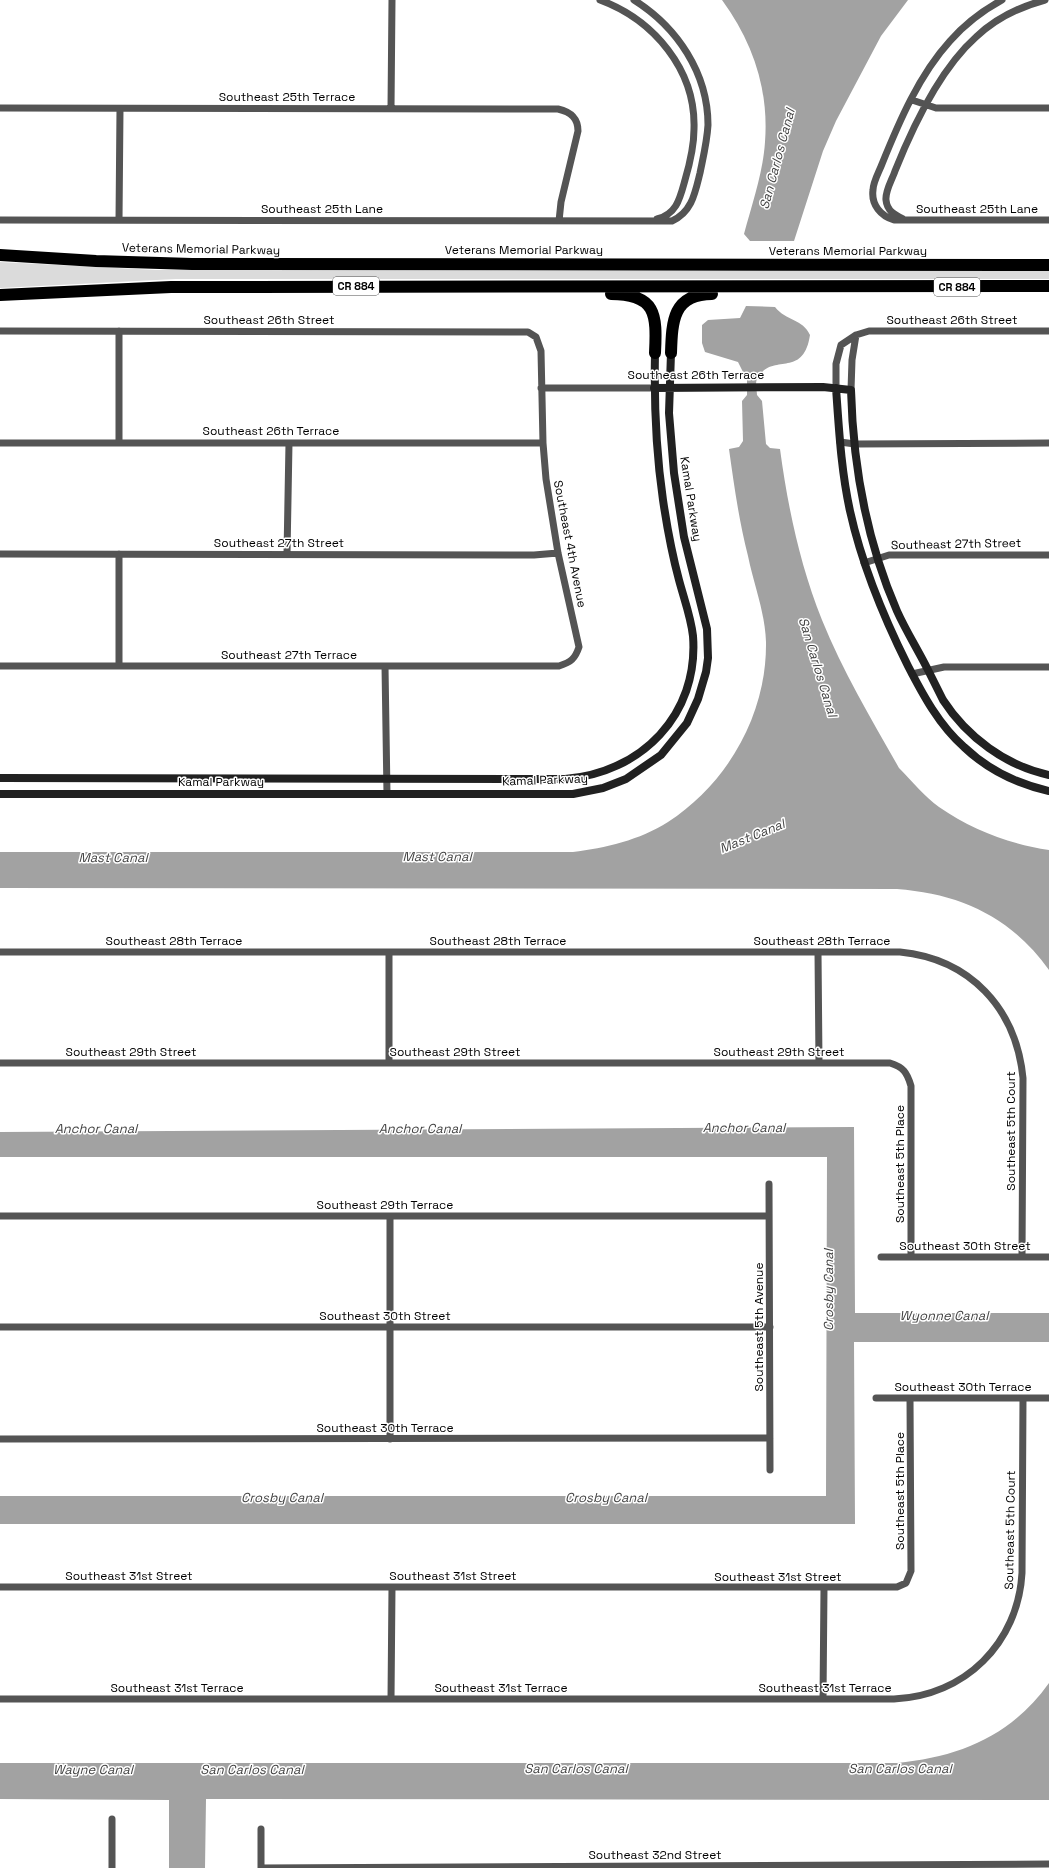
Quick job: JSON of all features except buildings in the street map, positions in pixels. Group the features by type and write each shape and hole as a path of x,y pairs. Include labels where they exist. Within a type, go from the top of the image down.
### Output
{"highway":[{"name":"Veterans Memorial Parkway","path":"0,255 178,264 1049,265"},
{"path":"459,286 488,294 624,294 640,298 648,305 656,324 655,353"},
{"name":"CR 884","path":"0,295 171,287 1049,286"},
{"path":"671,353 672,332 677,313 682,305 695,295 886,294 969,287"}],"street":[{"path":"391,108 392,0"},
{"path":"600,0 632,16 655,34 678,64 692,99 694,115 694,142 689,166 677,204 669,215 645,221"},
{"path":"634,0 661,20 685,50 701,83 708,117 706,145 691,204 683,215 672,221 645,221"},
{"name":"Southeast 25th Lane","path":"1002,0 969,22 950,41 934,62 912,100 887,151 873,190 879,211 886,217 894,220 1049,220"},
{"path":"905,220 895,215 888,207 886,193 905,148 926,106 950,66 976,37 1011,13 1045,0"},
{"path":"912,100 926,106 958,108 1049,108"},
{"name":"Southeast 25th Terrace","path":"0,108 391,108 564,110 572,115 578,123 578,131 561,202 560,221"},
{"path":"120,109 120,220"},
{"name":"Southeast 25th Lane","path":"0,220 645,221"},
{"name":"Southeast 26th Street","path":"0,331 528,332 536,337"},
{"path":"119,331 119,443"},
{"name":"Southeast 26th Street","path":"856,335 869,331 1049,331"},
{"path":"856,335 841,345 836,364 836,388 840,442 843,474 850,510 864,563 878,602 912,674 942,723 972,754 1000,773 1019,782 1049,791"},
{"path":"856,335 852,360 851,390 855,444 862,500 878,557 897,611 944,701 965,727 991,750 1016,764 1049,775"},
{"name":"Southeast 4th Avenue","path":"536,337 541,351 543,443 551,517 578,638 579,647 575,658"},
{"name":"Kamal Parkway","path":"0,778 565,780 589,776 612,769 625,763 648,747 667,726 678,708 687,689 693,648 691,624 674,559 663,500 658,460 654,388 655,353"},
{"name":"Kamal Parkway","path":"0,794 573,794 594,791 613,785 638,772 661,755 679,734 693,711 703,686 707,665 708,643 704,614 686,545 678,500 671,439 671,353"},
{"name":"Southeast 26th Terrace","path":"541,388 757,387 836,388 851,390"},
{"path":"840,442 855,444 1049,443"},
{"name":"Southeast 26th Terrace","path":"0,443 543,443"},
{"path":"287,554 289,443"},
{"name":"Southeast 27th Street","path":"0,554 534,555 558,553"},
{"path":"119,554 119,666"},
{"name":"Southeast 27th Street","path":"864,563 878,557 889,555 1049,554"},
{"name":"Southeast 27th Terrace","path":"0,666 560,666 575,658"},
{"path":"385,666 387,794"},
{"path":"912,674 944,666 1049,667"},
{"name":"Southeast 28th Terrace","path":"0,952 900,952 938,960 958,970 985,991"},
{"path":"389,952 389,1063"},
{"path":"818,952 819,1063"},
{"name":"Southeast 5th Court","path":"985,991 1007,1020 1022,1066 1022,1257"},
{"name":"Southeast 29th Street","path":"0,1063 890,1063 899,1066 907,1073"},
{"name":"Southeast 5th Place","path":"907,1073 911,1086 910,1257"},
{"name":"Southeast 5th Avenue","path":"769,1184 770,1470"},
{"name":"Southeast 29th Terrace","path":"0,1216 769,1216"},
{"path":"390,1216 390,1439"},
{"name":"Southeast 30th Street","path":"881,1257 1049,1257"},
{"name":"Southeast 30th Street","path":"0,1327 770,1327"},
{"name":"Southeast 30th Terrace","path":"876,1398 1049,1398"},
{"name":"Southeast 5th Place","path":"906,1583 910,1575 911,1567 910,1398"},
{"name":"Southeast 5th Court","path":"990,1655 1003,1637 1012,1620 1018,1602 1021,1582 1023,1398"},
{"name":"Southeast 30th Terrace","path":"0,1439 770,1438"},
{"name":"Southeast 31st Street","path":"0,1587 894,1588 906,1583"},
{"path":"391,1699 392,1587"},
{"path":"824,1588 824,1699"},
{"name":"Southeast 31st Terrace","path":"0,1699 904,1698 930,1693 964,1678 990,1655"},
{"path":"112,1819 112,1868"},
{"path":"261,1830 261,1868"},
{"name":"Southeast 32nd Street","path":"261,1868 847,1867 1049,1864"}],"shaded area":[{"path":"0,262 156,270 1049,271 1049,279 176,279 0,288"}],"water":[{"name":"San Carlos Canal","path":"722,0 908,0 881,36 836,121 823,151 794,241 750,241 744,234 762,165 766,123 757,67 742,33"},
{"path":"746,306 775,307 779,312 803,326 810,335 806,349 801,357 794,361 771,367 763,371 757,379 756,387 757,395 762,401 766,444 770,448 780,449 791,515 801,557 814,599 830,639 858,696 899,768 924,794 939,807 978,829 1006,840 1049,850 1049,970 1018,936 1001,922 983,912 942,896 897,889 0,888 0,852 573,852 610,845 646,834 668,822 689,806 709,788 726,767 740,744 760,695 765,669 766,642 764,620 742,530 729,449 739,447 743,441 742,401 747,395 747,380 738,362 705,352 702,343 702,325 708,320 740,318"},
{"path":"854,1127 855,1313 1049,1313 1049,1342 854,1342 855,1524 0,1524 0,1496 826,1496 827,1157 0,1157 0,1132"},
{"path":"1049,1683 1049,1800 206,1799 205,1868 169,1868 169,1800 0,1799 0,1763 897,1763 942,1755 963,1749 982,1741 1001,1730 1018,1717"}],"water label":[{"name":"Mast Canal","path":"752,836"},
{"name":"Mast Canal","path":"437,856"},
{"name":"Mast Canal","path":"113,857"},
{"name":"Anchor Canal","path":"744,1127"},
{"name":"Anchor Canal","path":"96,1128"},
{"name":"Anchor Canal","path":"420,1128"},
{"name":"Crosby Canal","path":"828,1290"},
{"name":"Wyonne Canal","path":"944,1315"},
{"name":"Crosby Canal","path":"282,1497"},
{"name":"Crosby Canal","path":"606,1497"},
{"name":"Wayne Canal","path":"93,1769"}]}
